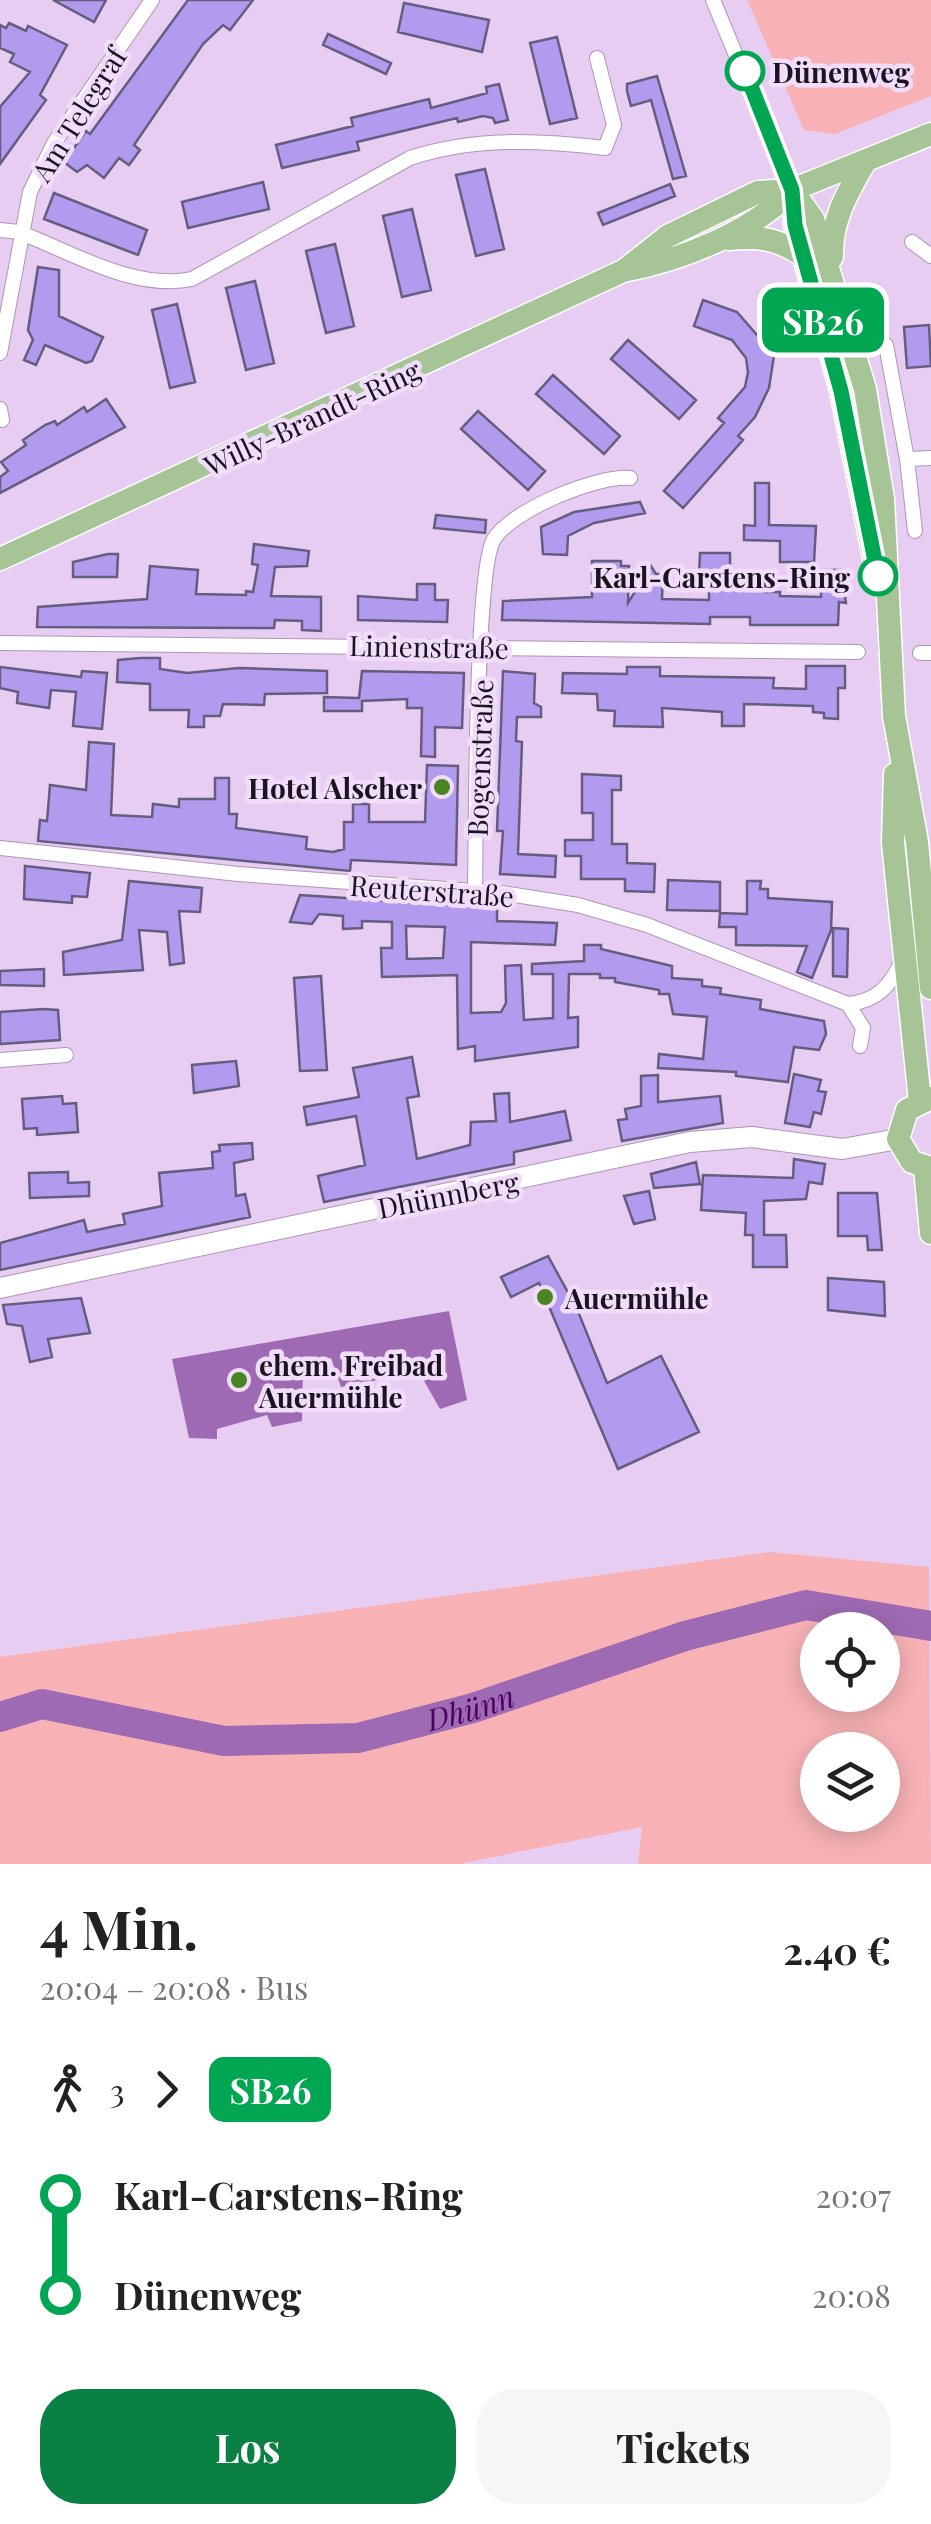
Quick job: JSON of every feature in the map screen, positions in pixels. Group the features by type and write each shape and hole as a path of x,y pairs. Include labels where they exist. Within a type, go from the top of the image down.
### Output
{"main road":[{"name":"Willy-Brandt-Ring","path":"623,271 650,247 688,224 758,192 792,190 931,134"},
{"path":"832,276 831,233 866,160"},
{"name":"Willy-Brandt-Ring","path":"0,560 623,271 659,264 768,215 792,190"},
{"path":"792,190 795,225 841,391 886,611"},
{"path":"792,190 813,219 866,388 883,499 886,611 898,751 917,842 931,988"},
{"path":"711,241 760,236 790,246 806,258"},
{"path":"898,751 893,842 903,958 925,1100 907,1110 898,1139 912,1162 928,1168 931,1233"}],"street":[{"name":"Am Telegraf","path":"0,353 19,232 30,192 54,143 152,0"},
{"path":"714,0 792,190"},
{"path":"0,230 19,232 144,280 166,284 192,279 410,158 449,146 502,140 605,148 614,125 597,58"},
{"path":"912,242 931,256"},
{"path":"886,345 908,459 915,531"},
{"path":"908,459 931,458"},
{"name":"Bogenstraße","path":"474,892 489,552 502,529 593,482 630,478"},
{"name":"Linienstraße","path":"0,643 858,652"},
{"name":"Reuterstraße","path":"0,848 578,905 648,925 848,1004"},
{"path":"860,1046 863,1028 848,1004 866,1002 884,989 903,958"},
{"path":"0,1060 66,1055"},
{"name":"Dhünnberg","path":"0,1288 690,1142 752,1137 834,1149 898,1139"}],"shaded area":[{"path":"747,0 931,0 931,96 835,134 804,130"},
{"name":"ehem. Freibad Auermühle","path":"449,1311 467,1400 440,1409 419,1372 341,1387 331,1358 303,1363 302,1421 272,1427 267,1415 217,1429 217,1439 189,1438 172,1359"},
{"path":"769,1552 929,1567 931,1864 638,1864 642,1827 459,1864 0,1864 0,1657"}],"building":[{"path":"53,0 106,0 94,22"},
{"path":"188,0 253,0 230,30 223,25 203,44 134,145 140,150 129,165 119,158 104,178 87,165 77,172 64,162 86,131 90,134"},
{"path":"404,3 489,20 482,52 398,32"},
{"path":"9,23 26,31 28,26 67,45 40,95 46,100 0,164 0,107 30,72 10,62 14,54 0,48 0,25 6,28"},
{"path":"328,34 391,63 386,74 323,45"},
{"path":"557,37 577,118 550,124 530,43"},
{"path":"657,76 686,176 673,179 651,100 631,106 627,91 627,84"},
{"path":"499,84 508,120 495,123 493,118 483,116 458,122 457,118 357,142 359,150 282,168 276,145 353,126 351,118 429,99 431,108 487,93 486,87"},
{"path":"485,169 504,249 476,256 456,175"},
{"path":"263,182 269,209 188,228 182,202"},
{"path":"670,184 675,196 603,225 598,213"},
{"path":"54,193 147,230 138,255 44,219"},
{"path":"412,209 431,290 402,297 383,216"},
{"path":"335,244 354,326 326,333 306,251"},
{"path":"38,267 59,270 59,316 103,337 92,361 86,363 45,345 36,365 24,360 33,340 28,330"},
{"path":"255,281 274,363 246,370 226,288"},
{"path":"703,300 737,312 770,350 775,349 769,388 755,417 738,436 743,440 683,508 664,491 724,423 718,418 745,387 748,372 746,358 732,340 694,326"},
{"path":"177,304 195,382 170,388 152,310"},
{"path":"929,325 931,366 907,368 904,327"},
{"path":"628,340 696,400 679,419 611,359"},
{"path":"553,375 620,436 604,454 536,394"},
{"path":"106,399 125,427 0,493 0,477 8,471 1,462 26,445 23,440 45,425 55,421 57,425 84,407 87,412"},
{"path":"478,411 545,471 528,490 461,429"},
{"path":"755,483 769,483 769,525 816,526 814,562 780,562 780,541 744,540 744,525 755,526"},
{"path":"640,502 645,513 594,523 568,536 567,555 543,554 541,527 574,512"},
{"path":"436,515 486,520 485,533 434,528"},
{"path":"254,544 309,551 307,566 275,567 271,596 321,597 321,631 302,630 302,621 275,620 274,628 37,627 38,607 147,599 150,566 198,570 196,594 246,595 246,591 253,592 258,565 252,564"},
{"path":"700,553 730,553 730,585 765,586 764,592 780,592 780,596 821,597 821,570 841,570 846,603 839,602 838,625 750,625 750,617 710,617 710,624 502,620 503,601 592,597 592,561 621,561 621,566 629,566 628,603 651,566 656,574 663,574 662,599 709,600 709,574 699,574"},
{"path":"118,554 117,577 73,577 73,562"},
{"path":"417,584 435,584 435,600 448,600 447,622 358,620 358,596 417,600"},
{"path":"160,658 160,669 187,673 239,668 327,671 327,693 265,694 264,705 223,704 220,716 204,716 204,727 188,727 189,710 150,710 150,684 117,682 118,660"},
{"path":"806,666 845,666 845,688 838,688 838,719 824,718 824,713 813,712 813,706 744,704 744,726 722,726 722,712 662,708 663,727 614,726 615,711 598,710 597,694 562,693 563,673 627,674 627,667 660,667 660,676 774,678 773,688 806,689"},
{"path":"0,667 81,677 82,671 107,673 102,729 73,726 76,692 51,690 49,708 17,703 18,692 0,688"},
{"path":"362,671 464,673 462,728 435,727 435,757 421,756 422,708 407,708 407,699 362,701 362,711 324,711 324,697 359,698"},
{"path":"503,671 535,674 534,703 541,707 541,717 517,717 516,741 522,742 518,854 556,856 555,877 500,874 503,831 497,831"},
{"path":"89,742 114,744 111,815 152,817 153,804 179,807 179,799 215,799 215,778 229,778 229,814 237,814 236,828 307,837 306,849 333,852 344,849 344,822 353,822 353,804 369,804 369,822 425,822 427,765 458,766 456,865 351,860 350,871 38,841 40,820 47,821 50,785 86,790"},
{"path":"582,774 621,776 621,790 612,790 612,844 627,844 627,863 655,864 654,892 625,891 625,879 581,879 581,856 565,856 565,840 593,840 593,813 582,813"},
{"path":"25,866 90,873 87,897 72,896 72,903 24,899"},
{"path":"668,880 720,882 720,911 667,910"},
{"path":"129,881 202,888 200,912 179,911 184,963 170,965 167,932 139,930 143,970 64,975 63,952 122,940"},
{"path":"747,881 761,881 760,889 768,889 768,898 832,902 831,930 812,978 797,972 807,946 736,945 736,927 719,927 720,913 747,914"},
{"path":"300,895 497,908 497,921 557,923 555,945 471,942 471,1013 501,1012 506,1003 505,966 521,965 524,1020 553,1018 553,974 532,974 532,964 584,961 584,945 601,945 601,949 672,966 672,978 702,980 702,986 721,988 720,994 761,1000 760,1009 824,1021 826,1034 819,1050 794,1047 788,1082 736,1076 736,1072 658,1068 659,1054 703,1059 707,1017 673,1014 669,994 659,994 659,990 600,978 600,974 569,974 568,1018 578,1017 578,1047 475,1061 475,1046 458,1049 457,975 382,977 381,948 392,948 392,922 362,921 362,928 343,929 343,916 319,914 312,924 290,922","holes":["406,926 445,927 443,958 407,959"]},
{"path":"833,928 848,929 847,977 833,976"},
{"path":"44,969 44,986 0,985 0,971"},
{"path":"321,976 327,1070 300,1071 294,978"},
{"path":"58,1010 60,1040 0,1044 0,1012"},
{"path":"412,1057 419,1096 407,1098 417,1159 470,1145 471,1122 496,1121 494,1094 509,1093 510,1122 565,1111 571,1140 514,1152 514,1164 324,1202 318,1176 365,1165 356,1116 307,1125 304,1107 359,1097 353,1068"},
{"path":"236,1061 239,1086 194,1093 192,1065"},
{"path":"794,1074 821,1080 818,1091 826,1092 821,1114 814,1112 810,1127 785,1123"},
{"path":"658,1075 658,1102 720,1096 723,1123 622,1141 618,1120 627,1119 625,1109 641,1106 641,1076"},
{"path":"62,1096 63,1104 76,1103 78,1132 37,1135 37,1128 24,1129 22,1099"},
{"path":"252,1143 253,1159 234,1163 236,1196 245,1194 250,1217 0,1270 0,1243 84,1220 87,1232 125,1224 123,1214 162,1206 159,1173 213,1168 212,1152 220,1151 219,1145"},
{"path":"794,1159 825,1164 822,1184 809,1182 806,1199 764,1201 764,1235 786,1235 787,1267 753,1267 753,1235 745,1235 746,1213 701,1210 703,1175 793,1178"},
{"path":"696,1162 700,1184 654,1188 651,1174"},
{"path":"68,1172 68,1183 89,1182 89,1196 30,1198 29,1173"},
{"path":"649,1191 655,1219 634,1224 624,1196"},
{"path":"838,1193 877,1193 882,1250 868,1250 867,1236 838,1236"},
{"path":"548,1256 577,1309 607,1383 661,1356 699,1432 618,1469 539,1283 511,1297 501,1277"},
{"path":"828,1278 884,1282 885,1316 828,1310"},
{"path":"81,1298 90,1333 48,1339 52,1357 30,1362 22,1326 7,1324 3,1305"}],"waterway":[{"name":"Dhünn","path":"0,1717 42,1704 224,1741 358,1738 473,1708 685,1636 806,1605 931,1626"}],"bus line":[{"name":"SB26","path":"745,71 792,190 795,225 841,391 878,576"}],"place":[{"name":"Dünenweg","path":"745,71"},
{"name":"Karl-Carstens-Ring","path":"878,576"},
{"name":"Hotel Alscher","path":"442,787"},
{"name":"Auermühle","path":"545,1297"},
{"name":"ehem. Freibad Auermühle","path":"239,1380"}]}
